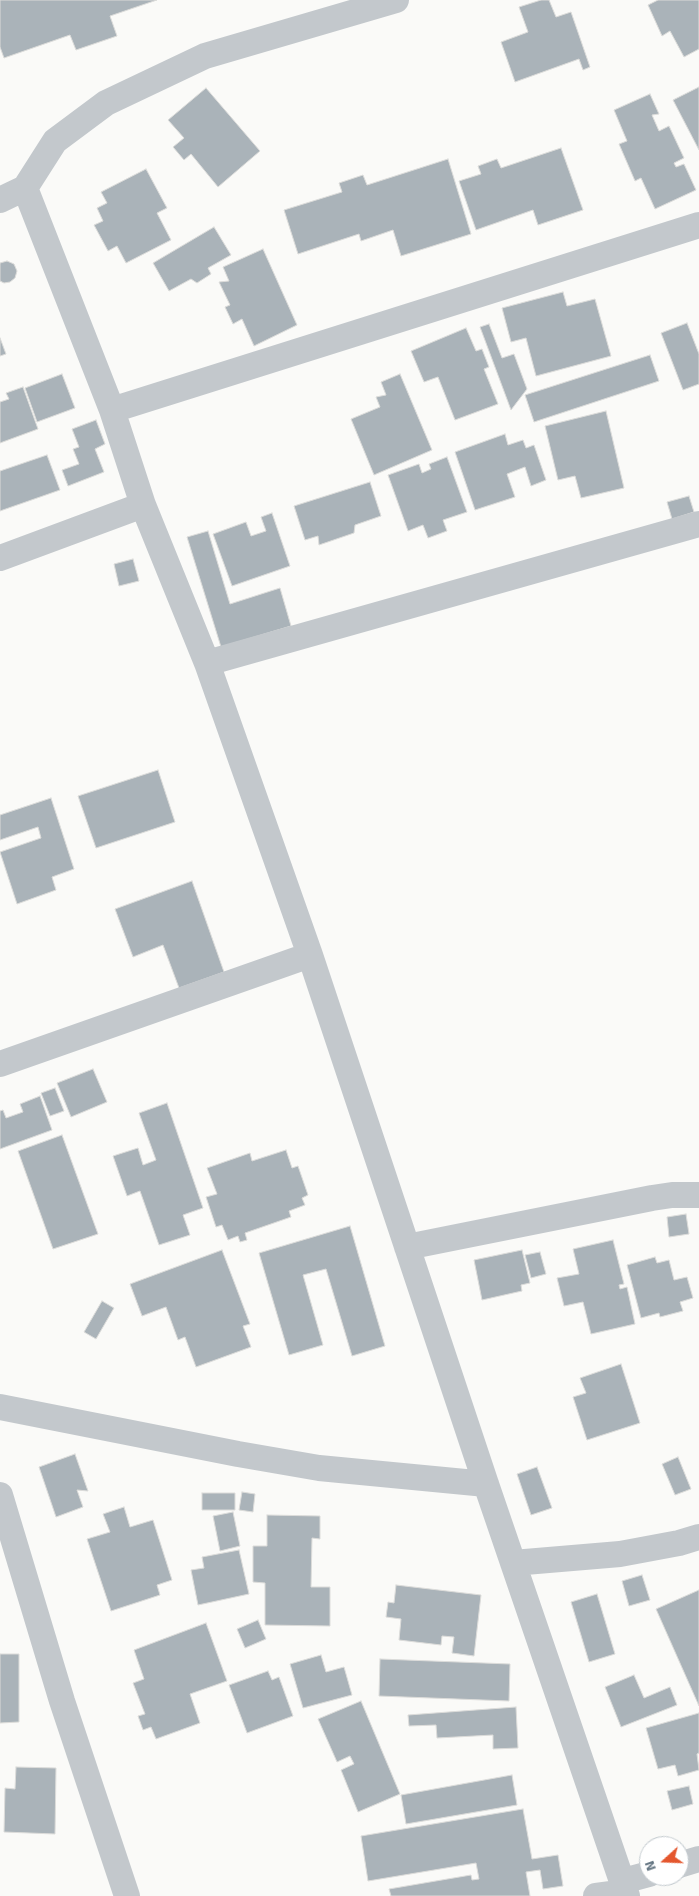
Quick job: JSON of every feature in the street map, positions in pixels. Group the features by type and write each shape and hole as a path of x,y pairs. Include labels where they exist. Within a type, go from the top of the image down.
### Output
{"street":[{"path":"0,200 25,188 54,141 106,103 205,56 396,0"},
{"path":"25,188 112,410 142,505 207,662 310,955 486,1484 625,1890"},
{"path":"112,410 699,224"},
{"path":"0,558 142,505"},
{"path":"207,662 699,524"},
{"path":"0,1064 310,955"},
{"path":"407,1247 652,1198 672,1195 699,1195"},
{"path":"0,1407 319,1468 486,1484"},
{"path":"0,1495 62,1700 127,1896"},
{"path":"513,1563 620,1554 680,1543 699,1537"},
{"path":"596,1896 625,1890 639,1881"}],"building":[{"path":"0,0 157,0 110,16 117,36 76,50 70,35 4,58 0,47"},
{"path":"541,0 549,0 556,17 571,12 590,67 583,70 579,59 515,82 501,42 528,32 519,7"},
{"path":"658,0 699,0 699,49 684,57 670,31 662,36 648,5"},
{"path":"699,87 699,150 673,100"},
{"path":"206,88 260,151 218,187 191,154 184,160 173,147 184,138 168,120"},
{"path":"650,94 659,114 652,115 659,131 669,126 684,158 674,163 676,167 684,164 696,190 655,209 641,178 635,181 619,144 627,141 614,110"},
{"path":"561,148 583,210 538,225 533,210 476,230 459,181 481,174 478,166 497,159 501,168"},
{"path":"448,159 471,234 401,256 393,230 361,241 359,234 298,254 284,210 342,192 339,183 363,175 367,185"},
{"path":"146,169 167,208 157,213 171,240 126,263 117,246 108,251 94,225 103,221 97,208 107,203 101,192"},
{"path":"214,227 231,255 208,268 211,274 197,283 191,279 169,291 153,263"},
{"path":"263,249 297,325 254,346 242,319 233,324 225,307 230,305 219,282 229,281 223,267"},
{"path":"7,261 14,264 17,271 15,278 10,282 4,283 0,281 0,263"},
{"path":"563,292 567,306 595,299 611,356 536,376 526,338 511,342 502,308"},
{"path":"687,323 699,354 699,384 683,390 661,333"},
{"path":"489,324 502,358 514,354 527,389 511,410 480,327"},
{"path":"466,328 476,351 482,349 489,367 484,369 498,404 455,420 438,377 424,382 411,351"},
{"path":"0,338 6,354 0,356"},
{"path":"650,355 659,381 534,422 525,395"},
{"path":"62,374 75,408 37,422 25,388"},
{"path":"400,374 432,450 374,475 351,419 380,407 376,397 386,395 381,382"},
{"path":"23,387 38,429 0,443 0,402 9,399 6,393"},
{"path":"606,411 624,488 581,498 575,476 558,480 545,426"},
{"path":"96,420 105,444 95,449 104,472 68,486 62,470 79,464 73,449 79,447 72,429"},
{"path":"505,434 508,445 523,440 526,448 534,445 546,480 531,486 525,467 507,474 515,497 475,510 455,452"},
{"path":"47,455 60,490 0,511 0,471"},
{"path":"447,457 467,512 443,520 447,531 428,538 423,525 408,531 388,475 419,464 422,473 431,469 429,464"},
{"path":"370,482 381,516 355,525 354,533 319,545 318,536 305,540 294,506"},
{"path":"689,496 694,512 672,519 667,502"},
{"path":"272,513 290,566 232,586 213,534 246,522 251,536 266,531 261,517"},
{"path":"208,531 230,604 280,588 291,626 221,647 187,537"},
{"path":"133,559 139,581 119,586 114,564"},
{"path":"158,770 175,822 96,848 78,796"},
{"path":"51,798 74,869 52,877 56,890 17,904 0,852 41,838 38,827 0,840 0,815"},
{"path":"192,881 224,972 179,988 163,945 133,957 115,909"},
{"path":"93,1069 107,1102 71,1117 57,1083"},
{"path":"55,1088 64,1111 50,1116 41,1093"},
{"path":"40,1096 52,1130 0,1149 0,1111 3,1110 6,1118 23,1112 20,1104"},
{"path":"167,1103 203,1208 183,1215 190,1235 159,1245 140,1191 127,1196 113,1156 138,1148 143,1165 156,1160 139,1113"},
{"path":"62,1135 98,1234 53,1249 18,1151"},
{"path":"286,1150 292,1168 298,1166 308,1195 302,1198 305,1205 289,1211 291,1217 245,1233 247,1240 240,1242 238,1236 228,1240 222,1225 216,1227 206,1197 217,1194 207,1168 250,1153 252,1161"},
{"path":"686,1214 689,1234 669,1237 667,1217"},
{"path":"350,1226 385,1346 352,1356 326,1269 303,1275 323,1345 289,1355 259,1253"},
{"path":"613,1240 624,1284 619,1285 620,1289 627,1287 635,1324 591,1334 583,1302 564,1306 557,1278 579,1274 573,1249"},
{"path":"222,1250 250,1324 243,1326 251,1347 196,1367 185,1337 178,1340 166,1307 142,1316 130,1284"},
{"path":"522,1250 530,1283 521,1285 522,1291 482,1300 474,1260"},
{"path":"540,1252 546,1274 531,1278 525,1255"},
{"path":"655,1257 657,1263 669,1260 674,1280 687,1277 693,1298 680,1302 683,1311 660,1317 659,1313 641,1318 627,1265"},
{"path":"102,1301 114,1308 96,1339 84,1332"},
{"path":"621,1364 640,1423 587,1440 573,1397 586,1393 580,1378"},
{"path":"75,1454 88,1491 77,1490 83,1507 56,1517 39,1467"},
{"path":"678,1457 691,1489 675,1495 662,1464"},
{"path":"537,1467 552,1508 531,1515 517,1474"},
{"path":"242,1492 255,1494 253,1512 239,1510"},
{"path":"202,1493 235,1493 235,1510 202,1510"},
{"path":"124,1507 130,1527 153,1520 172,1580 157,1585 160,1595 111,1611 87,1539 110,1532 103,1514"},
{"path":"233,1512 240,1546 220,1551 213,1516"},
{"path":"267,1515 320,1516 320,1539 312,1538 311,1587 330,1587 330,1626 265,1625 265,1583 253,1582 253,1546 267,1546"},
{"path":"239,1550 249,1594 198,1605 191,1570 204,1568 202,1557"},
{"path":"642,1575 650,1600 629,1606 622,1581"},
{"path":"396,1585 481,1595 474,1656 452,1653 454,1637 442,1636 441,1645 399,1640 401,1619 386,1617 388,1602 394,1603"},
{"path":"699,1590 699,1706 656,1609"},
{"path":"597,1594 615,1654 589,1662 571,1602"},
{"path":"258,1620 266,1639 245,1648 237,1629"},
{"path":"206,1623 227,1681 190,1694 200,1723 156,1739 151,1727 143,1730 138,1716 145,1714 133,1683 144,1679 134,1650"},
{"path":"0,1654 19,1654 19,1722 0,1723"},
{"path":"321,1655 326,1672 344,1667 352,1695 303,1708 290,1664"},
{"path":"380,1659 510,1664 509,1701 379,1696"},
{"path":"268,1671 272,1680 279,1677 293,1716 247,1733 229,1685"},
{"path":"634,1675 644,1698 670,1687 677,1705 621,1727 605,1687"},
{"path":"361,1701 400,1794 358,1812 341,1770 354,1764 350,1756 337,1762 318,1719"},
{"path":"516,1707 518,1748 493,1749 493,1735 437,1738 436,1725 409,1726 408,1715"},
{"path":"699,1713 699,1753 697,1754 699,1770 678,1776 675,1765 658,1769 646,1728"},
{"path":"16,1767 56,1768 55,1834 4,1832 5,1788 15,1789"},
{"path":"512,1775 517,1805 406,1824 401,1795"},
{"path":"689,1786 693,1804 672,1810 667,1791"},
{"path":"523,1809 532,1859 558,1855 563,1886 543,1889 540,1870 526,1872 530,1896 391,1896 389,1889 471,1875 472,1880 479,1879 476,1863 368,1881 361,1836"}]}
